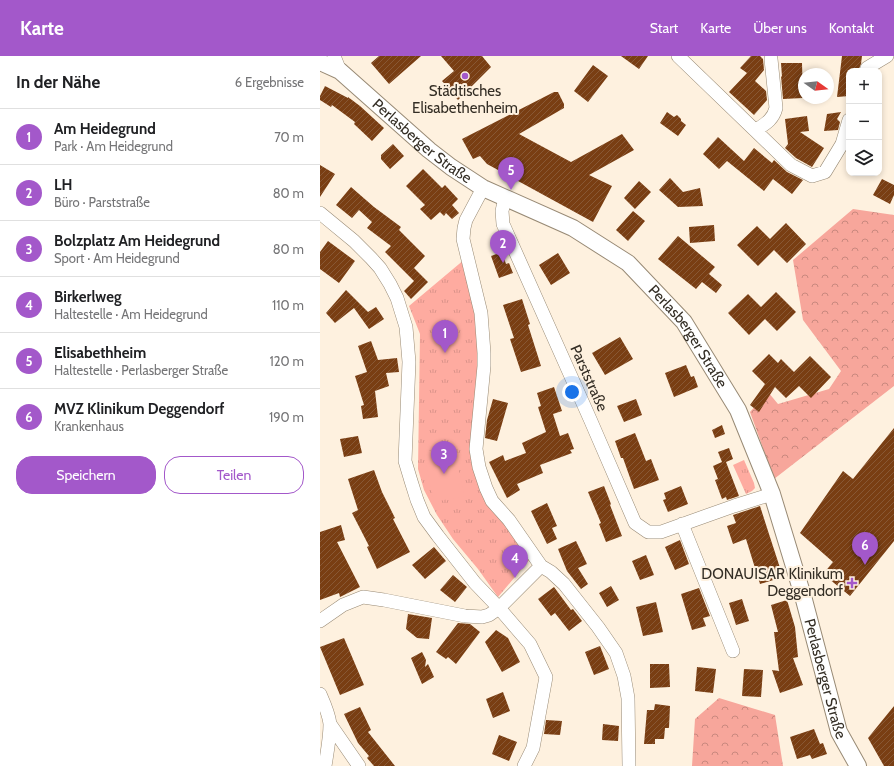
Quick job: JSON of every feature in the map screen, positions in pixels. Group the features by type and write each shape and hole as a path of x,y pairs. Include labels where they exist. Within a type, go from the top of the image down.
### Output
{"street":[{"path":"334,56 340,71"},
{"path":"678,56 791,165 812,176 825,172 842,144 846,130"},
{"path":"867,68 887,56"},
{"path":"756,130 770,121 775,114 776,108 771,60"},
{"name":"Perlasberger Straße","path":"320,62 340,71 429,150 451,167 483,188 573,228 628,263 684,322 738,410 772,494 803,596 840,732 858,766"},
{"path":"483,188 466,220 464,228 464,239 481,314 484,353 476,449 479,467 492,501 509,520 541,566 551,572 564,584 598,627 616,653 624,676 628,698 629,766"},
{"name":"Parststraße","path":"505,198 502,211 503,224 635,523 648,532 661,532 761,496 772,494"},
{"path":"320,213 354,241 371,258 380,268 397,298 406,327 409,362 406,461 410,481 424,516 475,583 530,644 546,676 533,748 524,766"},
{"path":"682,524 733,650"},
{"path":"320,621 343,605 363,597 470,617 482,617 489,615 499,608 541,566"},
{"path":"320,694 330,724 359,766"},
{"path":"325,766 330,724"}],"green space":[{"path":"853,209 894,215 894,386 774,479 750,412 768,392 778,404 829,389 841,371 803,320 793,260"},
{"path":"465,259 477,310 480,361 475,413 487,482 530,559 498,597 478,569 453,539 437,515 424,490 418,469 420,334 409,306"},
{"path":"454,446 464,496 434,502 424,452"},
{"path":"744,460 755,488 746,494 733,465"},
{"path":"719,698 775,715 783,766 692,766 695,719"}],"building":[{"name":"Städtisches Elisabethenheim","path":"379,56 421,56 389,84 371,63"},
{"name":"Städtisches Elisabethenheim","path":"441,56 482,56 491,67 458,100 442,81 454,71"},
{"path":"621,56 648,56 639,69"},
{"path":"751,56 760,56 763,59 764,70 755,81 766,91 767,100 754,115 729,92 747,73 740,68"},
{"path":"842,56 862,56 859,68 846,68 846,96 837,97"},
{"path":"781,63 802,63 802,68 798,68 798,98 783,99 781,76 782,77"},
{"path":"593,65 608,76 588,102 574,91"},
{"path":"325,86 348,97 384,128 372,141 354,124 355,122 332,105 331,107 320,100 320,96"},
{"path":"554,92 558,92 564,104 564,108 519,134 571,162 622,134 634,150 589,175 612,186 593,222 487,164 480,156 473,159 462,139"},
{"path":"667,112 674,117 677,115 686,125 678,136 660,123"},
{"path":"841,112 837,119 840,122 838,130 824,131 827,114"},
{"path":"807,116 809,131 800,132 824,148 812,167 796,158 785,148 788,144 785,119"},
{"path":"718,137 744,161 754,148 772,163 774,160 787,172 803,180 792,194 773,179 764,191 727,161 719,169 703,154"},
{"path":"393,144 404,156 390,169 381,159 381,155"},
{"path":"320,165 335,174 320,197"},
{"path":"423,169 442,188 445,185 458,199 452,205 459,213 452,219 446,213 444,216 440,212 431,220 420,209 425,205 406,186"},
{"path":"670,178 683,192 700,188 703,206 678,207 659,190"},
{"path":"882,179 894,185 894,195 890,204 873,195"},
{"path":"639,181 651,192 635,209 624,198"},
{"path":"351,187 374,207 401,227 399,230 425,256 414,268 428,282 411,299 404,291 414,281 385,252 391,246 367,228 372,222 359,210 352,218 336,205"},
{"path":"633,211 645,221 628,241 616,230"},
{"path":"786,223 806,244 787,263 774,250 758,266 737,245 757,226 770,239"},
{"path":"714,225 715,241 690,243 689,227"},
{"path":"678,236 715,267 709,274 722,285 716,293 702,282 696,289 658,259"},
{"path":"328,241 355,261 339,283 320,269 320,252"},
{"path":"502,252 506,264 509,263 513,273 499,278 491,256"},
{"path":"558,253 570,273 551,285 539,265"},
{"path":"346,290 368,312 376,307 384,319 369,329 354,308 335,323 326,313"},
{"path":"776,292 796,312 777,331 765,319 749,335 728,313 748,294 761,307"},
{"path":"522,299 530,324 528,325 541,366 521,372 510,339 514,338 503,305"},
{"path":"620,337 633,359 605,375 592,353"},
{"path":"371,341 378,360 397,358 399,372 386,373 389,386 375,391 378,417 363,419 361,406 364,405 355,376 367,372 358,346"},
{"path":"769,354 778,363 781,359 794,372 810,356 831,377 811,398 799,386 786,398 775,387 759,412 750,405 765,384 752,371"},
{"path":"686,365 691,377 694,376 698,387 674,397 665,373"},
{"path":"554,387 562,411 553,414 560,436 568,433 574,449 570,450 572,453 540,465 543,473 517,484 520,490 507,498 489,462 503,455 505,461 526,453 522,443 546,432 538,407 541,406 537,393"},
{"path":"493,399 508,403 497,441 485,438 487,420"},
{"path":"636,399 642,415 624,422 617,406"},
{"path":"722,425 725,434 715,438 712,430"},
{"path":"894,428 894,541 850,596 823,574 833,562 800,533 843,471 853,479"},
{"path":"635,433 646,461 651,459 659,480 634,489 615,441"},
{"path":"358,436 362,453 344,457 340,439"},
{"path":"729,448 733,459 726,462 739,496 727,500 726,497 722,499 715,480 718,479 713,466 722,462 718,452"},
{"path":"374,470 382,492 395,518 393,519 410,552 377,569 367,547 369,546 352,513 358,510 348,479"},
{"path":"604,486 622,536 606,542 599,524 601,523 588,492"},
{"path":"681,486 688,504 668,512 663,500 666,499 664,493"},
{"path":"547,503 557,526 552,528 557,539 547,544 531,511"},
{"path":"760,506 783,577 760,584 746,539 733,544 727,526 736,523 733,515"},
{"path":"341,525 345,540 337,542 360,587 340,597 339,593 320,600 320,532"},
{"path":"680,540 689,564 675,570 665,547"},
{"path":"576,541 587,564 578,568 588,584 581,589 567,571 558,549"},
{"path":"434,547 446,561 425,579 412,565"},
{"path":"646,555 654,575 640,580 632,561"},
{"path":"453,575 467,587 455,602 440,590"},
{"path":"611,586 619,600 607,607 599,593"},
{"path":"554,587 571,610 573,609 582,621 569,631 555,613 551,616 538,599"},
{"path":"699,588 710,616 703,618 706,626 692,630 681,594"},
{"path":"742,599 749,621 736,625 729,603"},
{"path":"787,600 795,627 798,657 793,658 803,685 780,693 772,670 779,671 774,632 778,632 771,605"},
{"path":"656,602 663,632 643,636 636,607"},
{"path":"408,614 432,618 429,639 417,638 406,629"},
{"path":"458,623 470,624 480,632 456,664 448,657 446,659 436,652"},
{"path":"496,630 508,638 520,662 502,672 485,642"},
{"path":"344,638 364,685 340,695 320,647"},
{"path":"600,646 609,669 594,675 585,652"},
{"path":"422,652 426,660 425,667 428,664 434,677 422,684 411,658"},
{"path":"650,664 669,664 670,687 650,688"},
{"path":"697,667 716,669 713,693 695,691"},
{"path":"744,669 763,670 761,697 742,696"},
{"path":"503,692 510,711 493,718 486,699"},
{"path":"655,704 670,706 669,728 665,728 664,739 655,739 655,744 644,744 647,710 654,710"},
{"path":"894,706 894,766 884,766 868,738"},
{"path":"360,707 371,730 368,732 395,766 374,766 367,758 369,756 358,743 344,714"},
{"path":"546,720 562,721 560,735 544,734"},
{"path":"603,724 619,726 618,741 602,740"},
{"path":"814,729 820,744 823,743 827,754 812,759 810,755 797,759 790,737"},
{"path":"499,735 517,742 509,761 492,754"}],"place":[{"name":"Städtisches Elisabethenheim","path":"465,76"},
{"name":"Elisabethheim","path":"511,190"},
{"name":"LH","path":"503,263"},
{"name":"Am Heidegrund","path":"445,353"},
{"name":"Bolzplatz Am Heidegrund","path":"444,474"},
{"name":"MVZ Klinikum Deggendorf","path":"865,565"},
{"name":"Birkerlweg","path":"515,578"},
{"name":"DONAUISAR Klinikum Deggendorf","path":"852,583"}]}
